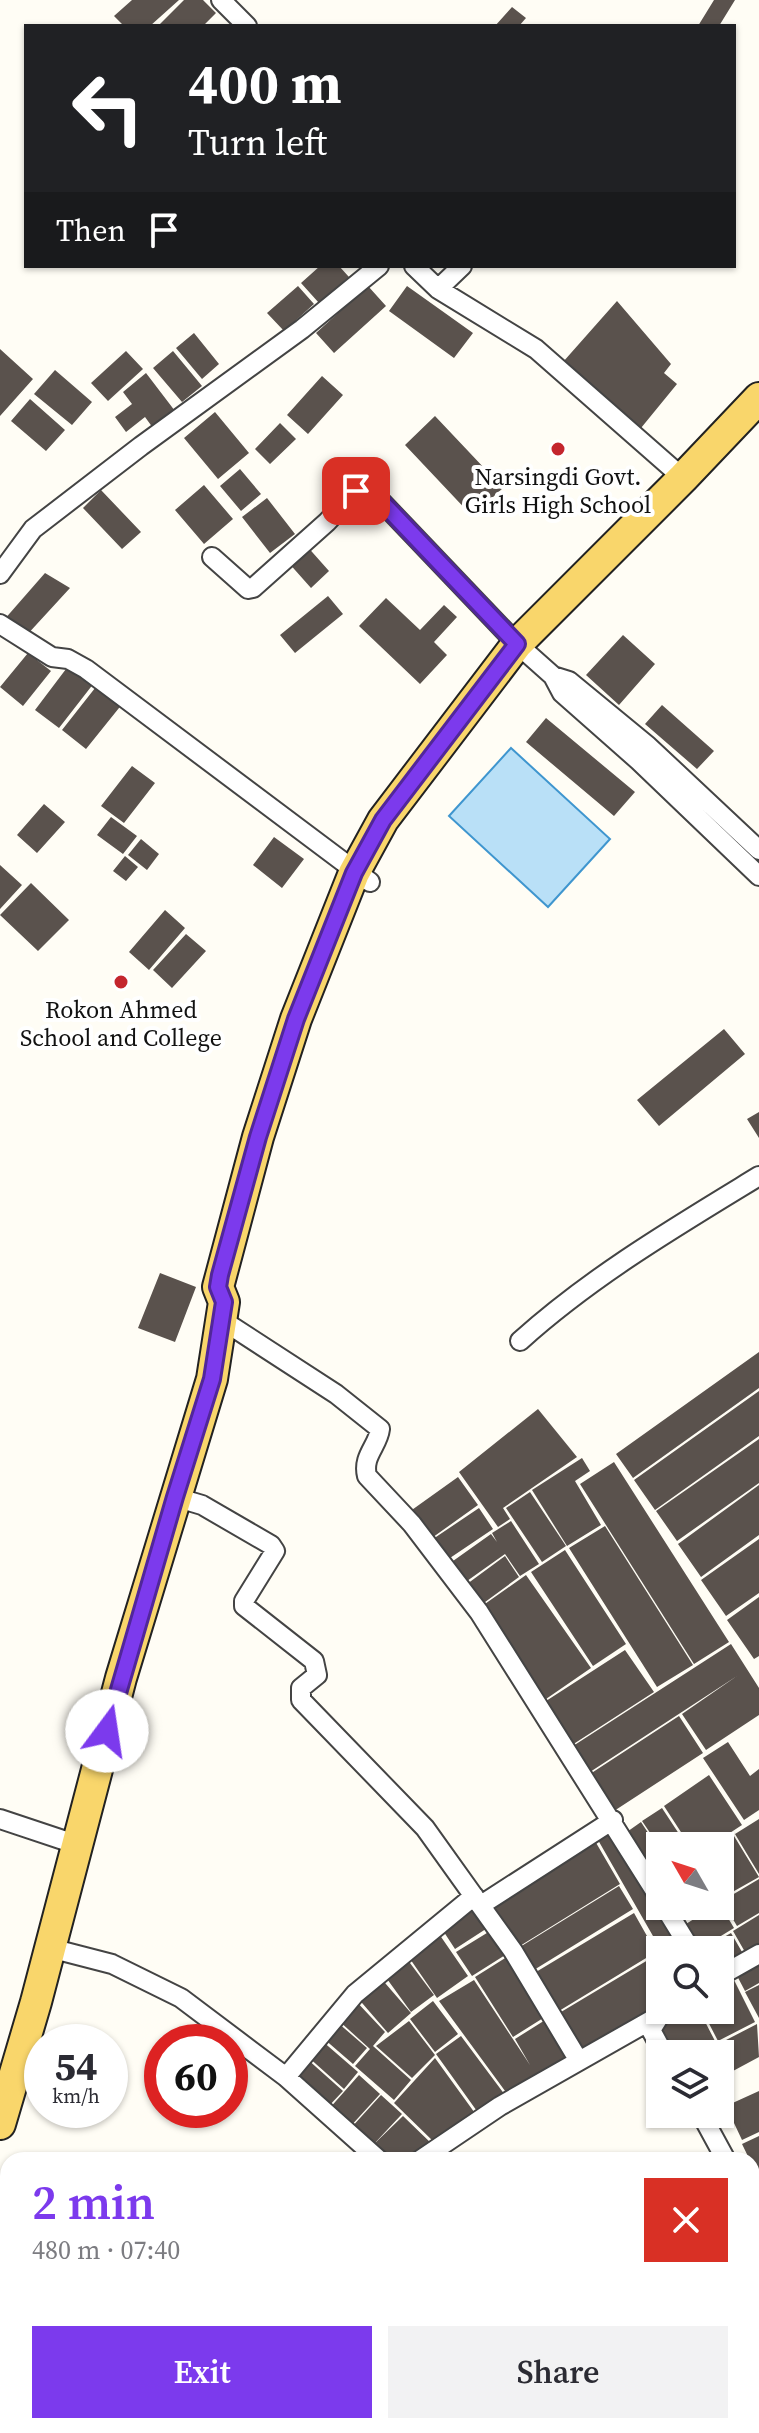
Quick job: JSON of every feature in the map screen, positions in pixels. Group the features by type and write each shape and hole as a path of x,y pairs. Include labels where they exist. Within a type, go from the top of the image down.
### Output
{"main road":[{"path":"534,659 683,478 759,398"},
{"path":"0,2124 121,1678 212,1379 223,1311 218,1287 220,1275 258,1137 296,1019 362,877 383,820 759,423"}],"street":[{"path":"221,0 245,24"},
{"path":"0,574 33,529 302,329 377,268"},
{"path":"416,268 438,289 536,349 683,478"},
{"path":"438,289 460,268"},
{"path":"212,557 242,585 253,588 327,522 356,491 364,489 376,496 534,659 562,693 639,761 759,876"},
{"path":"0,624 52,657 68,659 86,669 362,877"},
{"path":"534,659 569,681 648,746 759,850"},
{"path":"520,1341 547,1317 662,1235 759,1176"},
{"path":"223,1311 380,1429 368,1454 366,1474 449,1570 646,1875"},
{"path":"175,1497 202,1505 271,1545 275,1551 272,1559 244,1601 244,1606 314,1661 317,1675 301,1688 301,1700 425,1828 513,1951 579,2061"},
{"path":"0,1819 78,1845"},
{"path":"286,2077 355,1994 478,1901 613,1820"},
{"path":"50,1948 112,1964 181,1998 286,2077 370,2152"},
{"path":"734,1968 759,1954"},
{"path":"432,2152 500,2106 646,2022"},
{"path":"709,2128 722,2152"}],"water":[{"path":"511,748 610,839 548,907 449,816"}],"building":[{"path":"132,0 179,0 152,24 122,24 114,16"},
{"path":"184,0 203,0 216,13 205,24 160,24"},
{"path":"714,0 735,0 720,24 699,24"},
{"path":"512,7 526,18 521,24 497,24"},
{"path":"318,268 341,268 349,277 319,303 301,283"},
{"path":"298,286 314,304 284,331 267,313"},
{"path":"368,286 386,306 334,353 316,333"},
{"path":"407,286 473,333 454,358 389,311"},
{"path":"617,301 671,364 664,373 677,384 641,428 563,362"},
{"path":"194,333 219,364 202,379 176,348"},
{"path":"0,349 33,379 0,416"},
{"path":"126,351 143,369 108,401 91,383"},
{"path":"173,351 202,386 182,402 153,368"},
{"path":"55,370 92,402 72,425 34,394"},
{"path":"146,373 175,411 153,428 145,417 126,432 115,417 132,404 123,392"},
{"path":"322,376 343,395 308,434 287,415"},
{"path":"30,399 65,430 46,451 11,421"},
{"path":"215,412 249,453 218,479 184,438"},
{"path":"435,416 503,488 472,516 405,445"},
{"path":"280,423 296,439 270,464 255,449"},
{"path":"240,469 261,494 241,511 220,486"},
{"path":"204,485 233,519 204,544 175,510"},
{"path":"101,490 141,532 122,549 83,508"},
{"path":"267,498 295,534 270,553 242,517"},
{"path":"305,544 329,571 311,588 287,561"},
{"path":"45,573 70,588 25,637 3,621"},
{"path":"328,596 343,614 295,653 280,635"},
{"path":"386,598 420,630 444,605 457,617 434,642 447,655 420,684 359,626"},
{"path":"623,635 655,664 619,705 586,675"},
{"path":"28,653 51,671 23,706 0,687"},
{"path":"66,669 76,669 94,683 59,728 35,710"},
{"path":"99,683 123,703 86,749 62,730"},
{"path":"662,705 714,751 697,769 645,724"},
{"path":"546,718 635,792 614,816 526,742"},
{"path":"132,766 155,783 124,823 101,806"},
{"path":"44,804 65,822 37,853 17,835"},
{"path":"111,817 137,836 123,854 97,835"},
{"path":"274,837 304,859 282,888 253,865"},
{"path":"141,839 159,854 147,870 128,855"},
{"path":"125,856 138,867 126,881 113,871"},
{"path":"0,865 22,885 0,909"},
{"path":"31,883 69,920 38,951 0,915"},
{"path":"165,910 185,928 149,970 129,952"},
{"path":"186,934 206,951 172,988 153,970"},
{"path":"724,1029 745,1054 659,1126 637,1100"},
{"path":"759,1112 759,1138 747,1119"},
{"path":"160,1273 196,1287 175,1342 138,1328"},
{"path":"759,1352 759,1388 633,1478 616,1454"},
{"path":"759,1391 759,1436 655,1510 634,1480"},
{"path":"538,1409 577,1457 503,1508 510,1519 498,1527 459,1472"},
{"path":"759,1439 759,1483 677,1541 656,1511"},
{"path":"582,1458 590,1471 575,1481 601,1525 567,1546 532,1490"},
{"path":"614,1462 729,1642 694,1664 580,1484"},
{"path":"458,1477 478,1505 429,1540 409,1512"},
{"path":"759,1485 759,1535 701,1577 678,1544"},
{"path":"530,1492 566,1546 542,1562 506,1508"},
{"path":"479,1508 493,1529 447,1560 433,1539"},
{"path":"511,1521 539,1564 520,1576 505,1554 467,1581 453,1561 491,1534 497,1542 492,1533"},
{"path":"605,1526 693,1665 657,1687 569,1548"},
{"path":"759,1539 759,1593 726,1616 701,1580"},
{"path":"565,1550 626,1644 593,1666 531,1572"},
{"path":"505,1556 519,1577 481,1605 467,1584"},
{"path":"526,1575 591,1668 546,1699 482,1606"},
{"path":"759,1597 759,1656 754,1659 727,1620"},
{"path":"731,1644 759,1688 759,1715 706,1750 682,1714 737,1676 590,1772 573,1746"},
{"path":"625,1650 654,1692 572,1745 546,1701"},
{"path":"679,1716 703,1753 614,1811 590,1774"},
{"path":"728,1742 750,1776 759,1769 759,1810 744,1820 703,1758"},
{"path":"709,1775 742,1825 731,1832 681,1832 664,1806"},
{"path":"662,1808 678,1832 649,1832 642,1821"},
{"path":"759,1819 759,1874 735,1834"},
{"path":"641,1822 648,1832 646,1867 624,1834"},
{"path":"611,1823 646,1884 646,1920 667,1920 676,1936 653,1936 594,1833"},
{"path":"734,1836 759,1877 734,1891"},
{"path":"595,1841 620,1884 515,1949 487,1906"},
{"path":"759,1879 759,1913 737,1926 733,1920 734,1894"},
{"path":"619,1886 633,1909 529,1973 515,1950"},
{"path":"478,1902 492,1925 455,1949 440,1926"},
{"path":"634,1913 647,1936 646,1958 554,2014 531,1975"},
{"path":"759,1915 759,1953 749,1959 733,1931"},
{"path":"692,1920 729,1920 734,1928 721,1936 688,1936 681,1927"},
{"path":"495,1928 510,1952 472,1976 456,1952"},
{"path":"437,1931 468,1976 437,1998 406,1953"},
{"path":"734,1938 745,1957 734,1964"},
{"path":"404,1955 434,1995 411,2012 382,1972"},
{"path":"510,1955 548,2015 513,2037 475,1977"},
{"path":"759,1959 759,1983 745,1991 735,1972"},
{"path":"646,1961 646,2018 581,2057 556,2015"},
{"path":"379,1976 411,2013 388,2033 356,1996"},
{"path":"474,1980 530,2065 515,2039 550,2017 573,2054 508,2095 439,2001"},
{"path":"734,1980 755,2022 717,2040 709,2024 734,2024"},
{"path":"759,1985 759,2018 745,1992"},
{"path":"354,1999 385,2032 373,2046 411,2080 394,2100 355,2066 370,2049 338,2020"},
{"path":"433,2001 458,2034 435,2052 410,2019"},
{"path":"409,2021 435,2055 412,2078 376,2046"},
{"path":"337,2022 367,2048 353,2064 323,2038"},
{"path":"656,2024 706,2024 714,2040 664,2040"},
{"path":"757,2024 759,2057 734,2070 734,2040 726,2040"},
{"path":"461,2036 505,2095 479,2114 436,2054"},
{"path":"321,2040 358,2072 344,2089 307,2056"},
{"path":"306,2058 343,2091 327,2108 290,2076"},
{"path":"435,2058 477,2116 436,2144 394,2103"},
{"path":"359,2075 380,2094 349,2128 328,2110"},
{"path":"759,2091 759,2132 742,2140 734,2123 734,2102"},
{"path":"381,2095 402,2114 373,2145 403,2116 433,2145 424,2152 373,2152 350,2129"},
{"path":"759,2136 759,2152 746,2152 742,2144"}],"place":[{"name":"Narsingdi Govt. Girls High School","path":"558,449"},
{"name":"Rokon Ahmed School and College","path":"121,982"}],"route":[{"path":"107,1731 212,1379 224,1302 218,1287 220,1275 258,1137 306,991 354,873 383,820 517,644 376,496 364,489 356,491"}]}
